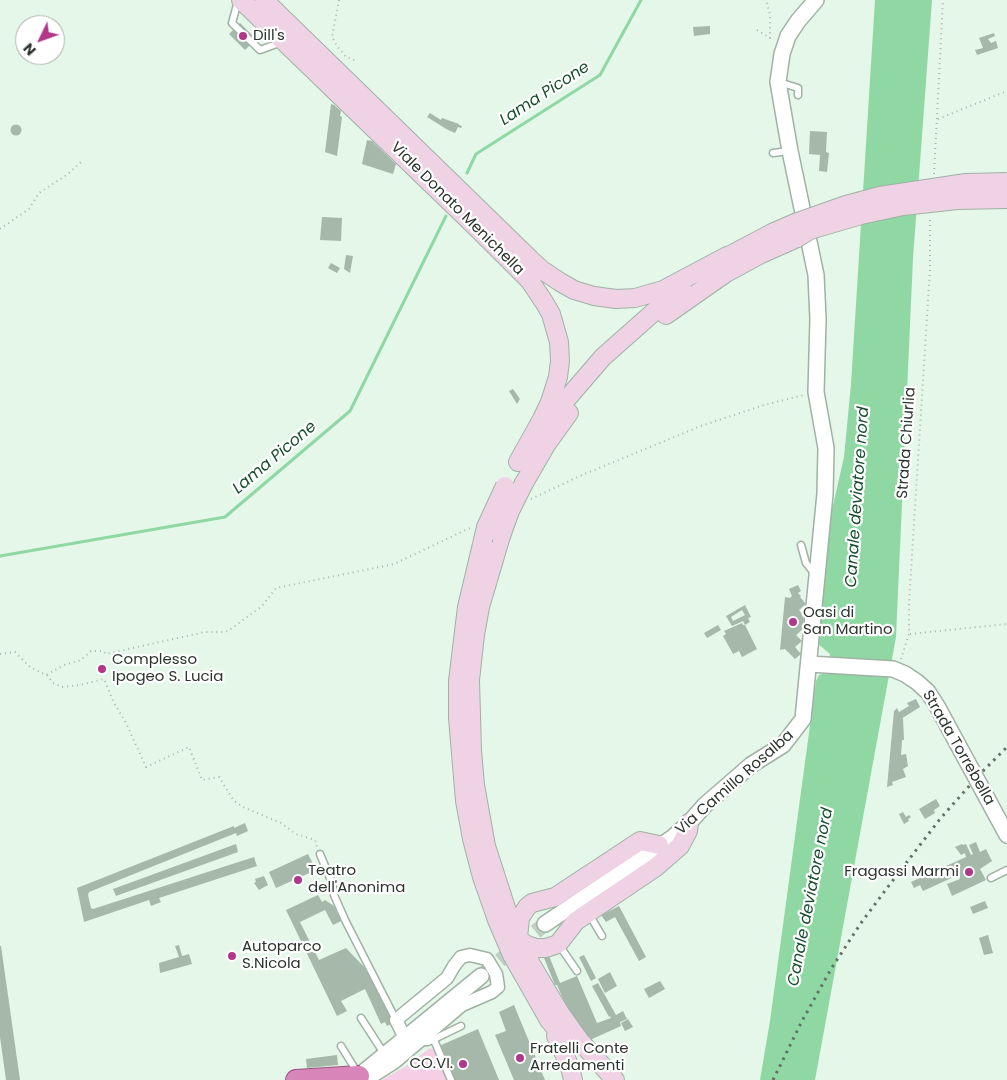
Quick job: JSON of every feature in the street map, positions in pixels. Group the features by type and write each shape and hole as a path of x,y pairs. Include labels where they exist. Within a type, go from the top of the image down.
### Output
{"highway":[{"path":"296,1080 360,1079"}],"main road":[{"name":"Viale Donato Menichella","path":"240,0 290,39 536,276 594,296 616,299 635,298 663,290 727,256"},
{"name":"Viale Donato Menichella","path":"264,0 290,39"},
{"path":"615,1080 580,1041 560,1013 518,938 486,846 478,805 470,712 472,653 480,607 510,511 546,445 581,397 630,346 665,315 712,282 800,231 880,196 966,183 1007,182"},
{"path":"573,1080 570,1067 549,1020 512,955 497,920 482,877 465,801 460,764 458,688 460,648 479,533 486,527 518,462 558,409 603,357 685,284 727,256 772,233 800,231 903,206 957,200 1007,199"},
{"name":"Viale Donato Menichella","path":"518,462 550,402 558,378 560,362 559,342 551,314 538,292 536,276"},
{"path":"458,688 472,653 467,607"},
{"path":"518,938 527,945 536,948 546,948 558,944 572,926 588,912 656,867 680,846 688,830 689,823"},
{"path":"518,938 520,918 523,911 532,903 556,897 640,841 659,845"},
{"path":"549,1020 599,1080"}],"street":[{"name":"Via Camillo Rosalba","path":"545,924 672,838 751,765 783,744 803,719 825,494 826,448 816,392 818,298 811,249 778,82 782,54 788,36 816,0"},
{"name":"Strada Torrebella","path":"809,664 895,670 917,682 928,692 1007,835"},
{"path":"360,1079 385,1055 412,1040 462,1005 492,992 498,986 496,974 487,959 470,955 461,957 447,978 396,1020 412,1040"},
{"path":"360,1079 395,1062 412,1040 481,976"}],"lane":[{"path":"778,82 798,88 798,95"},
{"path":"773,153 790,150"},
{"path":"801,545 806,563 817,576"},
{"path":"320,854 345,920 396,1020"},
{"path":"991,878 1007,870"},
{"path":"588,912 602,936"},
{"path":"558,944 577,971"},
{"path":"361,1018 385,1055"},
{"path":"412,1040 428,1042 461,1026"},
{"path":"434,1040 451,1080"},
{"path":"341,1046 360,1079"}],"path":[{"path":"339,0 332,36 346,57 357,61"},
{"path":"757,30 770,38 770,15 766,0"},
{"path":"935,169 943,0"},
{"path":"938,119 1007,91"},
{"path":"0,230 30,209 38,192 68,174 82,162"},
{"name":"Strada Chiurlia","path":"895,670 908,641 909,634 909,603 930,269 930,215"},
{"path":"528,500 582,475 701,426 764,405 816,392"},
{"path":"46,674 64,665 81,660 91,651 103,651 106,654 199,633 228,631 262,606 276,588 394,564 479,533"},
{"path":"909,634 1007,624"},
{"path":"0,654 15,652 30,667 46,674 53,683 62,686 80,685 104,679 146,766 189,747 202,780 219,778 234,801 243,807 281,823 296,834 314,840 320,854"}],"shaded area":[{"path":"430,1048 435,1051 448,1080 382,1080 406,1066"}],"water":[{"name":"Canale deviatore nord","path":"875,0 932,0 913,258 896,637 815,1080 760,1080 770,1021 816,681 819,675 829,672 830,654 817,643 827,532 844,457 851,384"}],"building":[{"name":"Dill's","path":"240,23 256,39 245,50 229,34"},
{"path":"710,26 710,34 694,36 693,27"},
{"path":"994,33 995,36 988,39 991,43 996,41 998,48 977,55 975,50 983,48 979,38"},
{"path":"331,104 341,111 340,116 342,117 337,156 325,152"},
{"path":"430,113 441,120 442,118 462,126 461,128 458,127 455,133 427,117"},
{"path":"14,125 18,125 21,130 20,134 14,135 11,132 11,128"},
{"path":"810,131 827,132 826,152 829,153 827,172 819,171 820,155 809,154"},
{"path":"367,140 372,141 396,164 393,174 362,164"},
{"path":"322,217 342,218 341,241 320,240"},
{"path":"346,255 353,256 350,273 344,269"},
{"path":"331,263 340,268 337,273 328,268"},
{"path":"513,389 520,399 517,404 509,391"},
{"name":"Oasi di San Martino","path":"798,585 801,591 798,593 806,604 799,610 804,616 803,629 796,635 802,641 795,647 801,654 795,659 785,649 780,650 785,597 790,598 792,596 789,589"},
{"path":"745,605 751,617 748,618 750,622 745,625 743,621 732,626 726,616","holes":["742,610 745,615 733,621 731,617"]},
{"path":"742,623 745,625 757,649 742,657 739,651 733,654 723,636 726,634 724,631"},
{"path":"718,625 721,630 707,638 704,633"},
{"path":"916,699 920,707 901,719 903,718 904,740 902,740 901,755 906,754 908,766 903,769 906,777 892,782 893,785 887,787 894,711 897,708 899,712 909,706 907,703"},
{"path":"936,799 940,806 934,810 935,813 925,819 919,809"},
{"path":"903,812 906,817 909,815 911,817 904,824 899,814"},
{"path":"245,823 248,831 237,836 236,833 89,892 91,908 93,909 254,857 257,866 159,898 161,902 151,906 149,900 84,922 77,888"},
{"path":"976,842 980,852 986,849 992,861 980,869 986,880 952,896 947,884 960,879 958,875 923,891 920,885 914,888 911,882 966,857 965,853 961,855 955,847 966,844 971,855 973,854 969,845"},
{"path":"236,844 238,852 116,896 113,889"},
{"path":"308,854 316,870 276,888 269,872"},
{"path":"264,876 268,885 259,890 254,883 256,882 255,879"},
{"path":"318,895 322,902 325,900 334,906 341,921 333,925 325,910 300,922 319,960 346,948 366,969 393,1023 387,1026 385,1022 381,1024 365,989 341,1001 347,1011 337,1016 286,910"},
{"path":"985,901 988,908 973,914 970,907"},
{"path":"619,906 646,957 639,961 615,917 606,922 601,915"},
{"path":"988,935 993,953 984,955 979,938"},
{"path":"179,945 182,956 189,954 192,964 160,973 159,963 179,957 175,946"},
{"path":"0,946 20,1080 6,1080 0,1037"},
{"path":"547,951 560,983 577,976 597,1023 611,1018 592,986 598,983 616,1015 623,1011 627,1019 620,1022 621,1026 590,1040 567,1008 557,985 555,985 542,953"},
{"path":"584,955 596,978 591,981 579,957"},
{"path":"610,972 617,986 605,993 598,979"},
{"path":"660,981 665,989 649,998 644,989"},
{"name":"Fratelli Conte Arredamenti","path":"514,1005 545,1080 514,1080 495,1035 506,1031 499,1012"},
{"path":"628,1019 633,1027 625,1031 621,1023"},
{"name":"CO.VI.","path":"478,1029 499,1080 453,1080 439,1046"},
{"path":"337,1055 338,1065 307,1068 306,1059"}],"waterway":[{"name":"Lama Picone","path":"467,173 476,154 600,75 641,0"},
{"name":"Lama Picone","path":"0,556 225,517 350,411 446,216"}],"tunnel":[{"path":"482,975 545,924"}],"railway":[{"path":"773,1080 802,1021 831,969 861,923 940,819 1007,747"}],"place":[{"name":"Dill's","path":"243,36"},
{"name":"Oasi di San Martino","path":"793,622"},
{"name":"Complesso Ipogeo S. Lucia","path":"102,669"},
{"name":"Fragassi Marmi","path":"969,872"},
{"name":"Teatro dell'Anonima","path":"298,880"},
{"name":"Autoparco S.Nicola","path":"232,956"},
{"name":"Fratelli Conte Arredamenti","path":"520,1058"},
{"name":"CO.VI.","path":"463,1064"}]}
